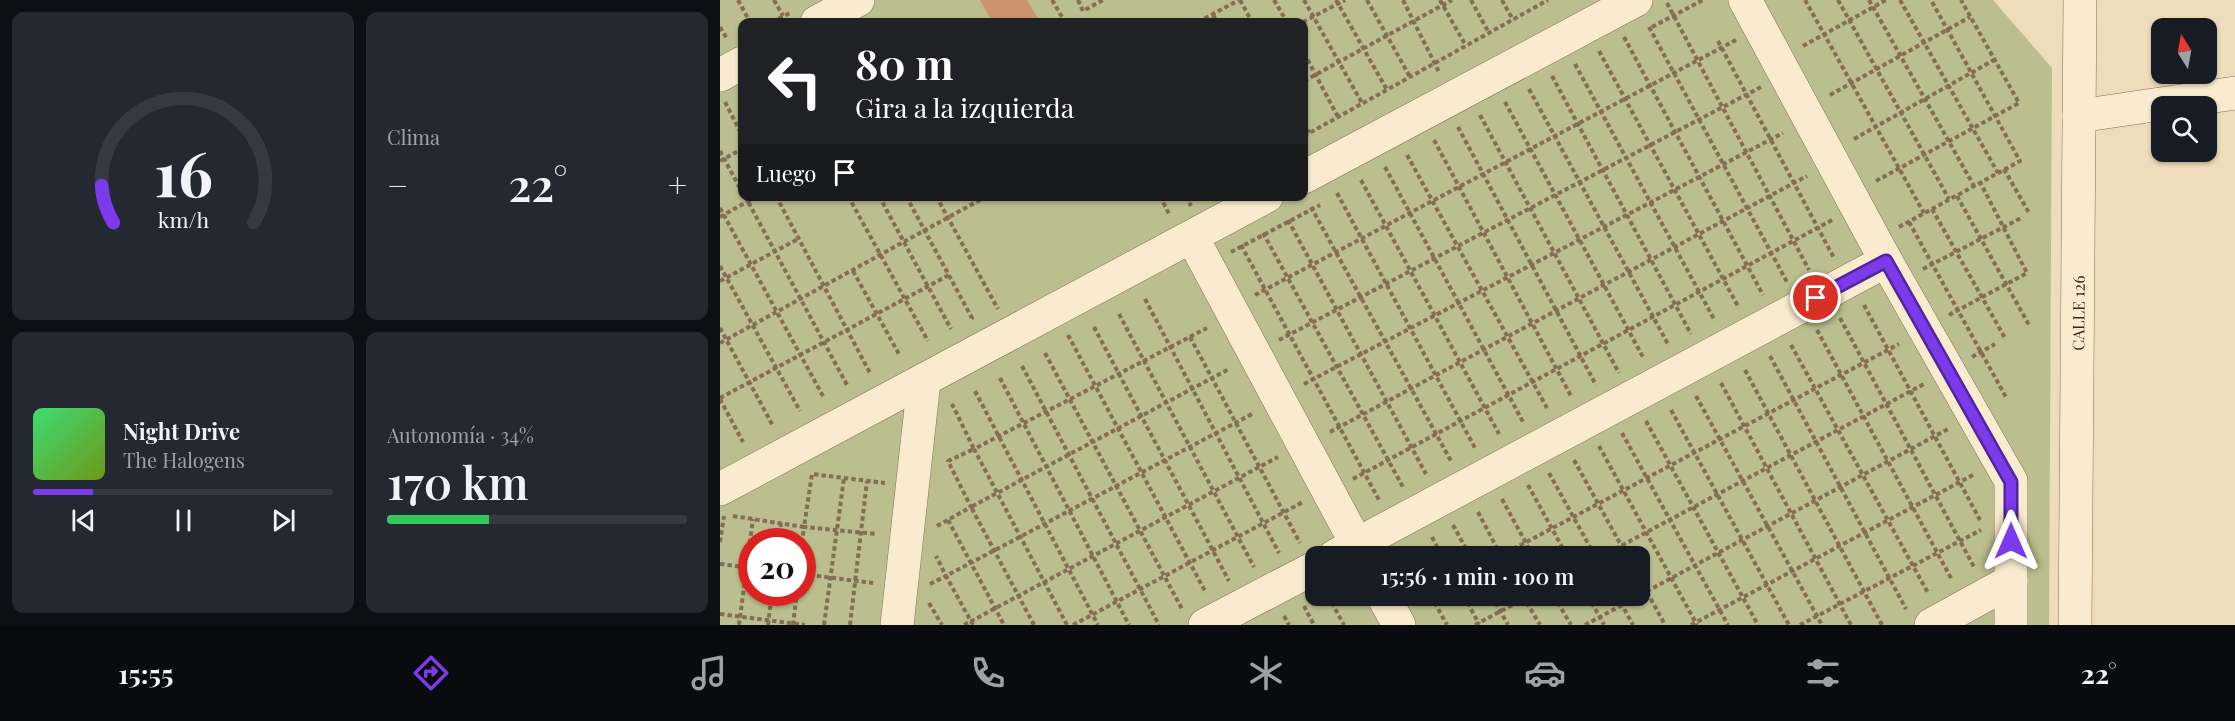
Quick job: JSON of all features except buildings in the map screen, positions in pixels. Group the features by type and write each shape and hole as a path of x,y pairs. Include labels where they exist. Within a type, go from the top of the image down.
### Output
{"street":[{"path":"824,18 858,0"},
{"path":"1745,0 1890,245 2011,482 2011,625"},
{"name":"CALLE 126","path":"2075,625 2080,0"},
{"path":"1314,187 1650,8"},
{"path":"722,87 738,68"},
{"path":"2079,116 2235,93"},
{"path":"720,489 1191,237 1270,211"},
{"path":"1191,237 1347,546"},
{"path":"1363,546 1890,245"},
{"path":"897,625 924,381"},
{"path":"1199,611 1305,559"},
{"path":"1924,613 2011,581"},
{"path":"1389,606 1399,625"}],"path":[{"path":"738,0 748,18"},
{"path":"774,0 783,16"},
{"path":"1052,0 1063,18"},
{"path":"1078,0 1083,11 1103,0"},
{"path":"1207,18 1239,0 1250,18"},
{"path":"1274,0 1285,18"},
{"path":"1304,0 1362,104"},
{"path":"1308,20 1337,2 1345,0"},
{"path":"1367,0 1410,77"},
{"path":"1403,0 1442,77"},
{"path":"1308,78 1413,21 1442,2 1452,0"},
{"path":"1471,0 1489,33"},
{"path":"1502,0 1513,20"},
{"path":"1536,0 1539,5"},
{"path":"1309,133 1548,0"},
{"path":"1805,0 1924,213"},
{"path":"1838,0 1949,199"},
{"path":"1869,0 1974,186"},
{"path":"1800,48 1886,0"},
{"path":"1900,0 1998,173"},
{"path":"1890,245 1909,222 2020,161 1931,0"},
{"path":"1874,182 2019,103 1961,0"},
{"path":"1337,2 1387,90"},
{"path":"1442,2 1466,46"},
{"path":"1650,8 1698,61 1812,276"},
{"path":"1650,8 1674,73 1790,288"},
{"path":"1827,97 1970,16"},
{"path":"1619,29 1766,301"},
{"path":"1249,298 1739,39"},
{"path":"1718,41 1837,263"},
{"path":"1598,48 1742,314"},
{"path":"1851,141 1994,60"},
{"path":"1308,61 1338,117"},
{"path":"1573,62 1718,327"},
{"path":"1548,68 1694,339"},
{"path":"1273,343 1764,86"},
{"path":"722,87 738,125"},
{"path":"1527,87 1671,352"},
{"path":"1504,99 1647,364"},
{"path":"1476,107 1622,378"},
{"path":"1457,124 1599,390"},
{"path":"1298,387 1788,130"},
{"path":"1432,137 1575,403"},
{"path":"720,151 722,160 738,186"},
{"path":"722,160 738,151"},
{"path":"1406,152 1551,416"},
{"path":"1380,159 1527,429"},
{"path":"2004,170 2029,213"},
{"path":"1356,172 1503,442"},
{"path":"1324,435 1811,174"},
{"path":"1943,318 2027,273 1980,183"},
{"path":"1314,187 1362,238 1479,454"},
{"path":"1314,187 1336,252 1455,468"},
{"path":"1957,196 2029,325"},
{"path":"722,216 747,201 847,385"},
{"path":"779,201 870,373"},
{"path":"851,201 928,341"},
{"path":"882,201 951,329 944,333"},
{"path":"909,201 972,318 962,323"},
{"path":"939,201 1011,334"},
{"path":"720,343 978,201"},
{"path":"720,208 722,216 824,398"},
{"path":"1932,209 2005,338"},
{"path":"1270,211 1312,264 1430,481"},
{"path":"1270,211 1288,278 1406,492"},
{"path":"1917,272 2023,217"},
{"path":"1349,481 1835,218"},
{"path":"1909,222 2007,399"},
{"path":"1236,237 1382,504"},
{"path":"720,281 798,239"},
{"path":"720,266 800,411"},
{"path":"853,271 900,356"},
{"path":"743,442 720,398 949,275"},
{"path":"1145,299 1282,559"},
{"path":"1800,625 1985,528 1862,301"},
{"path":"1119,314 1257,572"},
{"path":"1838,315 1979,576"},
{"path":"1034,625 948,461 1215,324"},
{"path":"1094,327 1232,586"},
{"path":"1815,327 1956,589"},
{"path":"720,328 773,426"},
{"path":"919,346 936,337"},
{"path":"1190,337 1305,550"},
{"path":"1070,340 1190,563 1199,611"},
{"path":"1790,341 1913,565 1924,613"},
{"path":"1519,546 1904,341"},
{"path":"1966,360 1995,344"},
{"path":"890,362 910,351"},
{"path":"1045,353 1165,576 1199,611"},
{"path":"1769,353 1890,578 1924,613"},
{"path":"932,530 1238,364"},
{"path":"1022,366 1159,625"},
{"path":"1744,366 1882,625"},
{"path":"862,377 880,367"},
{"path":"999,378 1129,625"},
{"path":"1719,380 1851,625"},
{"path":"840,389 855,381"},
{"path":"1574,459 1622,546 1927,382"},
{"path":"975,391 1098,625"},
{"path":"1694,393 1822,625"},
{"path":"816,402 832,394"},
{"path":"952,403 1067,625"},
{"path":"791,416 808,407"},
{"path":"1669,407 1789,625"},
{"path":"921,589 1262,409"},
{"path":"1646,420 1758,625"},
{"path":"763,431 782,421"},
{"path":"1650,590 1951,428"},
{"path":"1621,433 1728,625"},
{"path":"735,446 753,437"},
{"path":"1599,445 1696,624"},
{"path":"964,625 972,623 1044,581 1286,452"},
{"path":"1549,473 1590,546"},
{"path":"1690,625 1696,624 1976,473"},
{"path":"804,527 812,474 894,485"},
{"path":"824,625 844,478"},
{"path":"850,625 867,481"},
{"path":"1528,484 1561,546"},
{"path":"1073,625 1311,498"},
{"path":"1501,498 1527,546"},
{"path":"1477,512 1496,546"},
{"path":"720,542 724,515 804,527 879,534"},
{"path":"752,528 753,519"},
{"path":"948,520 1004,625"},
{"path":"780,528 781,523"},
{"path":"1453,525 1465,546"},
{"path":"1431,537 1436,546"},
{"path":"935,555 972,623"},
{"path":"720,564 738,566"},
{"path":"816,575 882,584"},
{"path":"927,598 942,625"},
{"path":"1650,599 1665,625"},
{"path":"1301,600 1314,625"},
{"path":"739,625 742,606"},
{"path":"769,623 771,606"},
{"path":"793,624 795,606"},
{"path":"1334,606 1344,625"},
{"path":"1437,606 1447,625"},
{"path":"1469,606 1478,624 1509,606"},
{"path":"1497,606 1508,625"},
{"path":"1531,606 1540,625"},
{"path":"1560,606 1571,625"},
{"path":"1593,606 1604,625"},
{"path":"1584,625 1620,606"},
{"path":"1623,606 1633,625"},
{"path":"720,614 769,623 804,625"}],"green space":[{"path":"720,0 1993,0 2052,68 2049,625 720,625"}],"route":[{"path":"1816,298 1886,261 2011,482 2011,541"}]}
